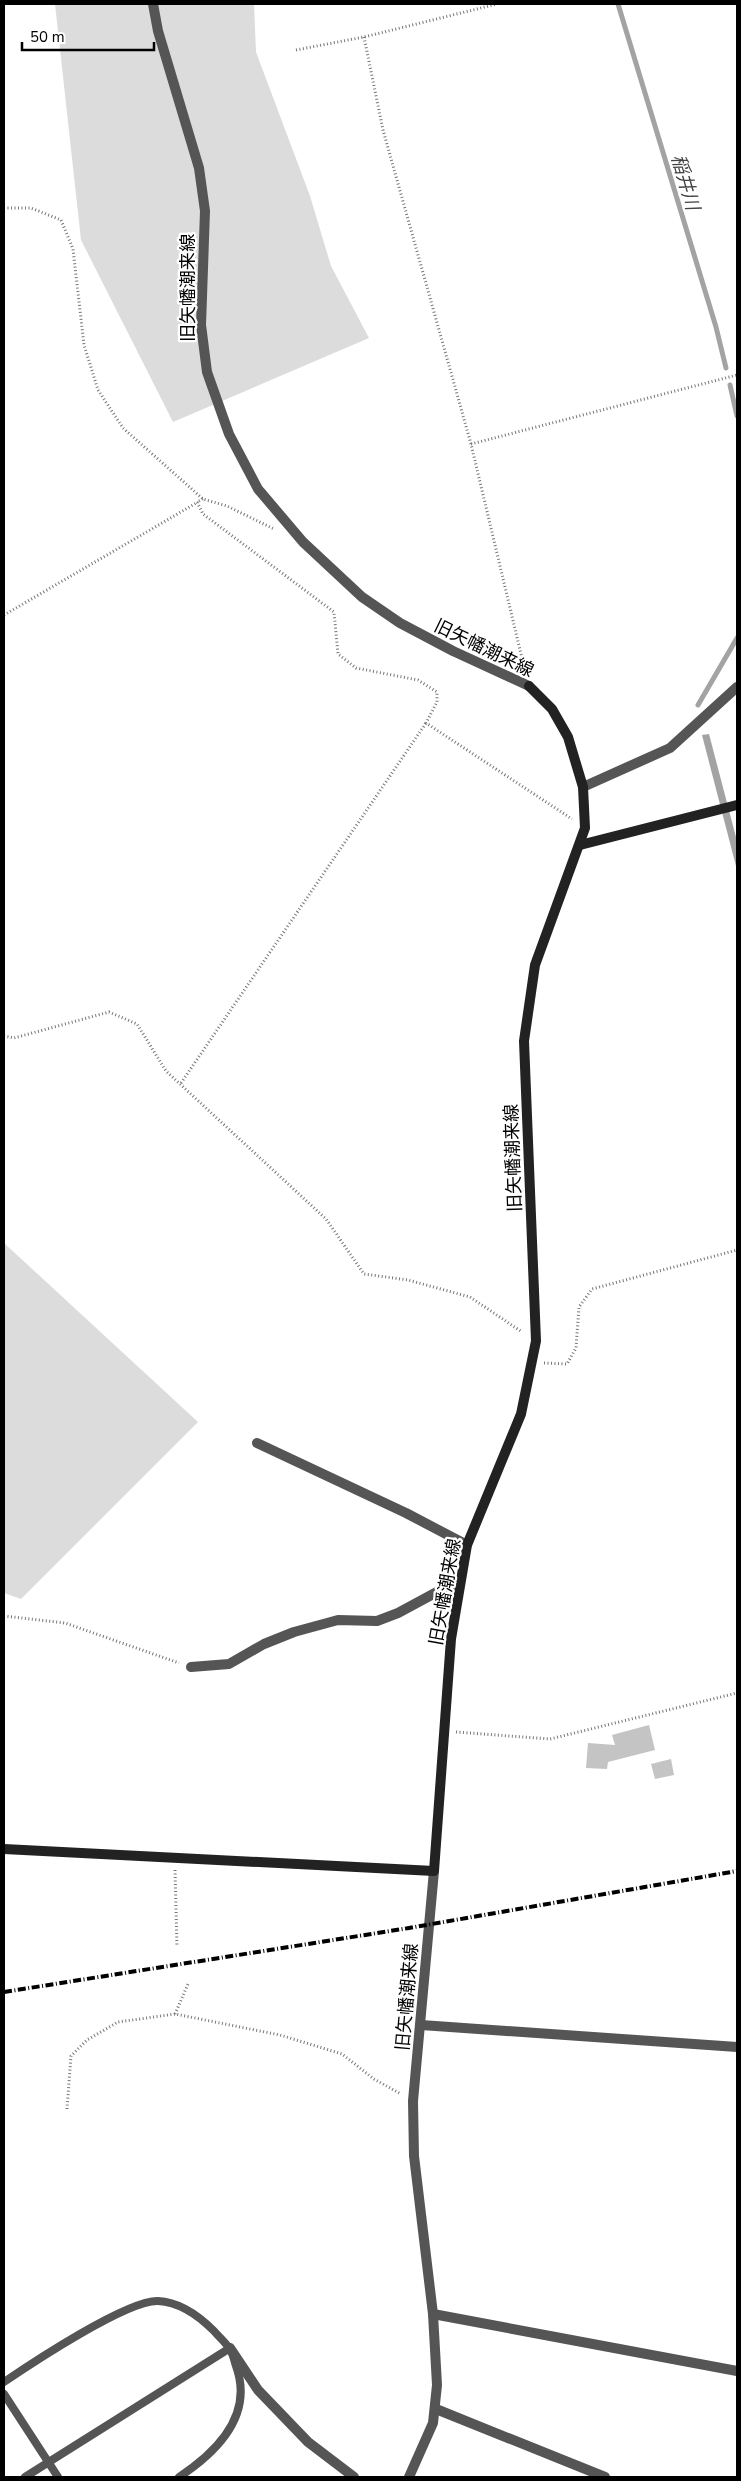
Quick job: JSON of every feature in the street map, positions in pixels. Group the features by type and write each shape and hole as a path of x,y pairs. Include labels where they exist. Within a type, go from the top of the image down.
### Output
{"street":[{"name":"旧矢幡潮来線","path":"152,4 158,31 200,168 205,211 200,325 207,372 229,434 258,489 303,542 362,596 400,623 453,651 529,686 552,709 568,737 583,787 585,828 535,965 524,1041 536,1341 521,1414 467,1545 451,1639 434,1871 413,2101 414,2156 433,2314 437,2385 436,2409 433,2423 410,2477"},
{"path":"583,787 670,748 737,687"},
{"path":"580,845 735,806"},
{"path":"257,1443 406,1513 467,1545"},
{"path":"190,1667 229,1664 264,1644 286,1635 338,1620 377,1621 398,1613 461,1579"},
{"path":"4,1850 434,1871"},
{"path":"421,2025 737,2047"},
{"path":"433,2314 737,2371"},
{"path":"230,2348 258,2390 308,2442 354,2477"},
{"path":"436,2409 605,2477"}],"lane":[{"path":"4,2382 46,2354 130,2308 157,2301 178,2306 201,2318 230,2348 242,2382 233,2425 215,2450 179,2477"},
{"path":"25,2477 230,2348"},
{"path":"4,2394 58,2477"}],"path":[{"path":"296,50 364,37 497,4"},
{"path":"364,37 383,130 471,444 529,686"},
{"path":"4,208 31,208 61,220 73,249 84,345 98,390 123,428 202,499 227,506 278,531"},
{"path":"471,444 737,375"},
{"path":"4,615 202,499"},
{"path":"181,1083 426,723 438,702 437,692 418,680 356,668 338,654 334,612 203,514 197,502"},
{"path":"426,723 585,828"},
{"path":"4,1036 14,1038 109,1012 137,1024 166,1071 232,1131 233,1135 326,1218 364,1274 408,1280 470,1298 536,1341"},
{"path":"531,1362 567,1364 576,1348 579,1307 592,1289 737,1250"},
{"path":"4,1616 65,1623 190,1667"},
{"path":"444,1731 550,1739 737,1693"},
{"path":"174,1859 177,1947"},
{"path":"175,2014 188,1984"},
{"path":"67,2109 71,2056 87,2040 118,2022 175,2014 280,2035 342,2054 374,2079 413,2101"}],"shaded area":[{"path":"55,4 254,4 256,52 310,196 331,266 369,338 173,422 81,240"},
{"path":"709,734 737,841 737,870 702,735"},
{"path":"4,1243 198,1422 21,1599 4,1593"}],"building":[{"path":"649,1725 655,1750 608,1762 607,1769 586,1768 588,1743 615,1745 612,1735"},
{"path":"671,1759 674,1775 655,1779 651,1764"}],"waterway":[{"name":"稲井川","path":"618,4 716,327 726,368"},
{"name":"稲井川","path":"730,385 737,416"},
{"name":"稲井川","path":"698,705 737,638"}],"railway":[{"path":"4,1992 409,1928 737,1871"}]}
